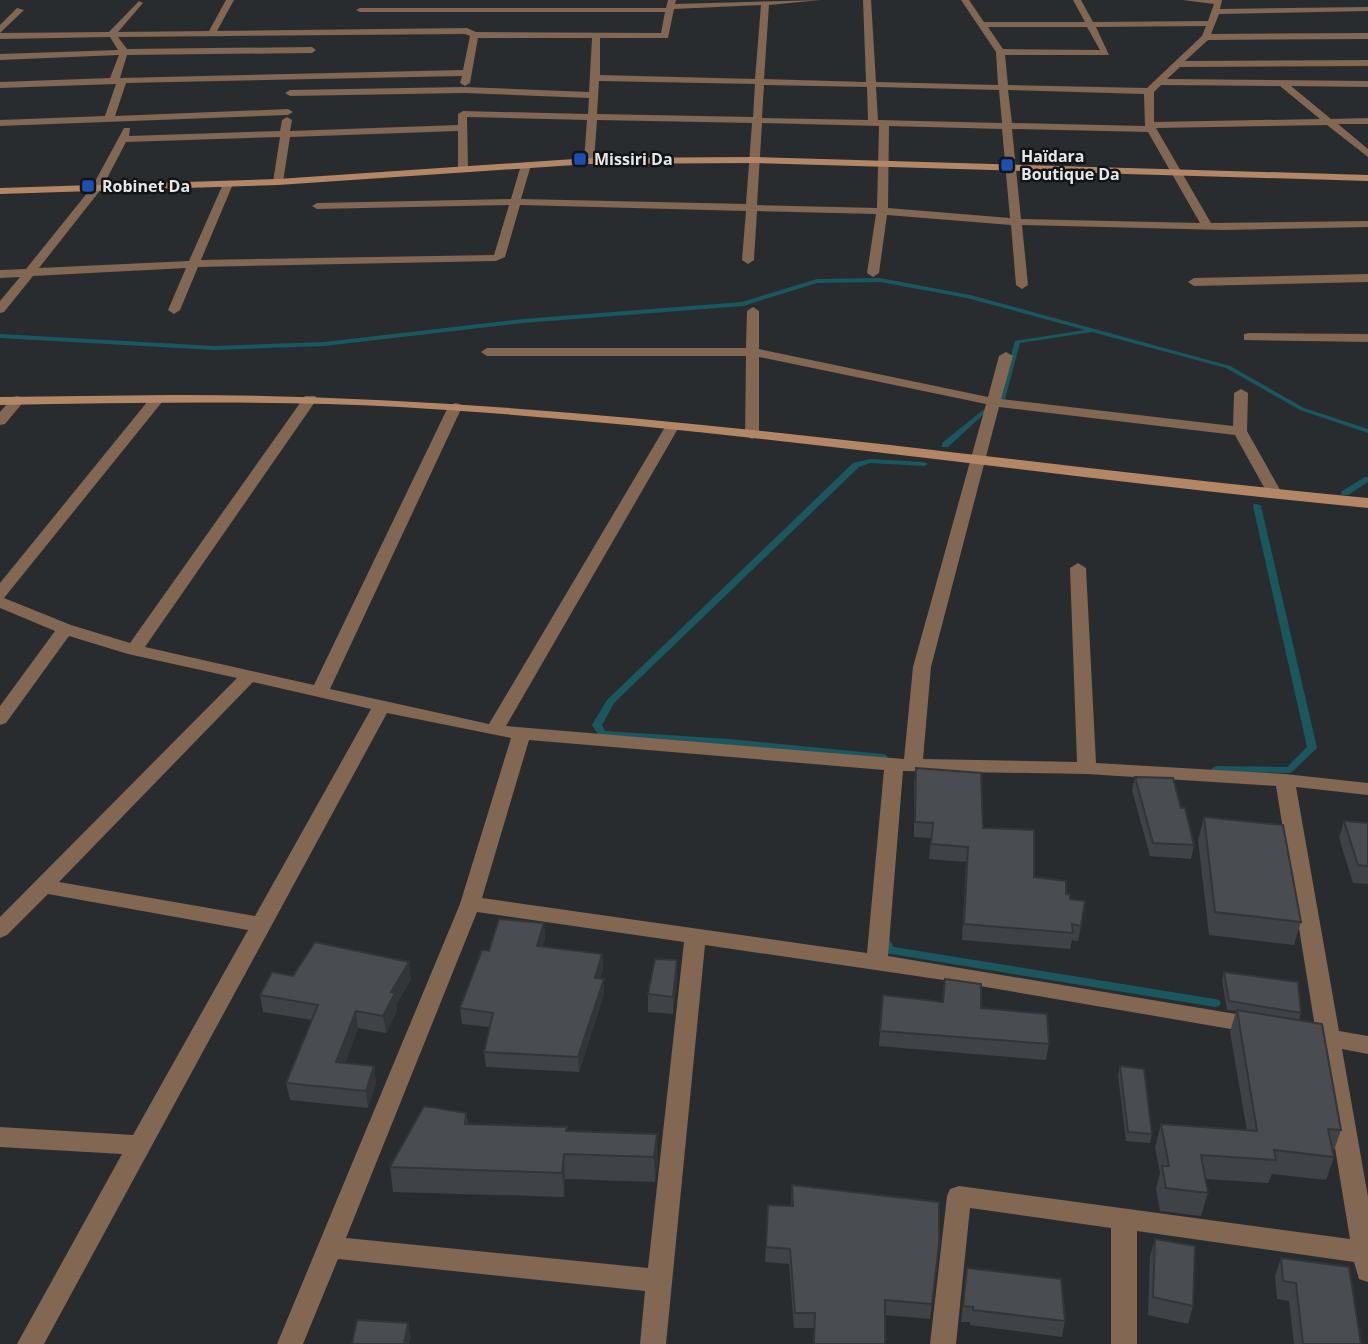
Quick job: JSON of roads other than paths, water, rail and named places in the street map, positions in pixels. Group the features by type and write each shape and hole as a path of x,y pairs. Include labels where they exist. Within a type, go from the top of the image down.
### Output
{"street":[{"path":"212,33 230,0"},
{"path":"344,31 368,0"},
{"path":"360,10 670,6 817,0"},
{"path":"867,0 871,84 879,123 883,164 882,211 873,272"},
{"path":"965,0 1000,52 1022,285"},
{"path":"1000,52 1106,53 1077,0"},
{"path":"597,78 1149,91 1206,37 1219,1 1188,0"},
{"path":"1352,0 1365,10"},
{"path":"748,260 765,2"},
{"path":"112,34 139,3"},
{"path":"0,36 467,31 474,35 665,36 670,6"},
{"path":"0,30 20,10 10,10"},
{"path":"453,31 463,10"},
{"path":"1215,12 1365,10"},
{"path":"1304,11 1325,36"},
{"path":"982,25 1211,23"},
{"path":"278,182 290,93 302,62 327,31"},
{"path":"109,119 124,52 112,34"},
{"path":"463,169 464,90 474,35"},
{"path":"589,161 591,115 597,78 596,36"},
{"path":"1206,37 1368,36"},
{"path":"0,57 124,52 467,74"},
{"path":"0,85 118,81 302,62"},
{"path":"1177,64 1368,63"},
{"path":"1158,82 1368,84"},
{"path":"1282,83 1368,154"},
{"path":"290,93 464,90 595,95"},
{"path":"1149,91 1150,127 1207,226"},
{"path":"0,123 288,112"},
{"path":"463,114 1007,126 1150,127 1368,121"},
{"path":"0,309 97,188 133,118"},
{"path":"122,139 285,131 463,128"},
{"path":"0,191 278,182 589,161 755,160 1368,178"},
{"path":"0,274 194,264 496,258 499,257 526,165"},
{"path":"174,310 228,184"},
{"path":"317,206 514,202 882,211 1016,222 1207,226 1368,225"},
{"path":"1194,282 1368,278"},
{"path":"752,435 753,311"},
{"path":"1249,337 1368,338"},
{"path":"487,352 753,352 994,402 1240,432"},
{"path":"877,962 903,764 922,667 1006,356"},
{"path":"1241,393 1240,432 1275,495"},
{"path":"0,594 157,399"},
{"path":"134,650 310,399"},
{"path":"0,401 310,399 455,407 752,435 1275,495 1368,503"},
{"path":"0,421 18,400"},
{"path":"320,692 455,407"},
{"path":"494,730 672,427"},
{"path":"1078,568 1087,768"},
{"path":"0,602 65,629 134,650 494,730 903,764 1087,768 1284,780 1368,789"},
{"path":"0,719 65,629"},
{"path":"0,930 249,676"},
{"path":"30,1344 382,706"},
{"path":"290,1344 470,904 522,733"},
{"path":"943,1344 959,1196 1124,1219 1367,1259 1284,780"},
{"path":"43,886 261,926"},
{"path":"470,904 877,962 1368,1045"},
{"path":"653,1344 695,936"},
{"path":"0,1137 139,1145"},
{"path":"1124,1219 1124,1344"},
{"path":"330,1247 660,1281"}],"waterway":[{"path":"0,336 214,348 324,344 523,321 743,304 817,281 880,280 968,296 1228,367 1302,409 1368,431"},
{"path":"1002,399 1017,342 1089,331"},
{"path":"945,445 983,412"},
{"path":"883,757 729,742 602,734 597,725 610,702 856,465 870,461 924,464"},
{"path":"1345,493 1368,479"},
{"path":"1216,769 1289,770 1312,748 1257,506"},
{"path":"884,940 891,950 1215,1003"}],"place":[{"name":"Missiri Da","path":"580,159"},
{"name":"Haïdara Boutique Da","path":"1007,165"},
{"name":"Robinet Da","path":"88,186"}]}
